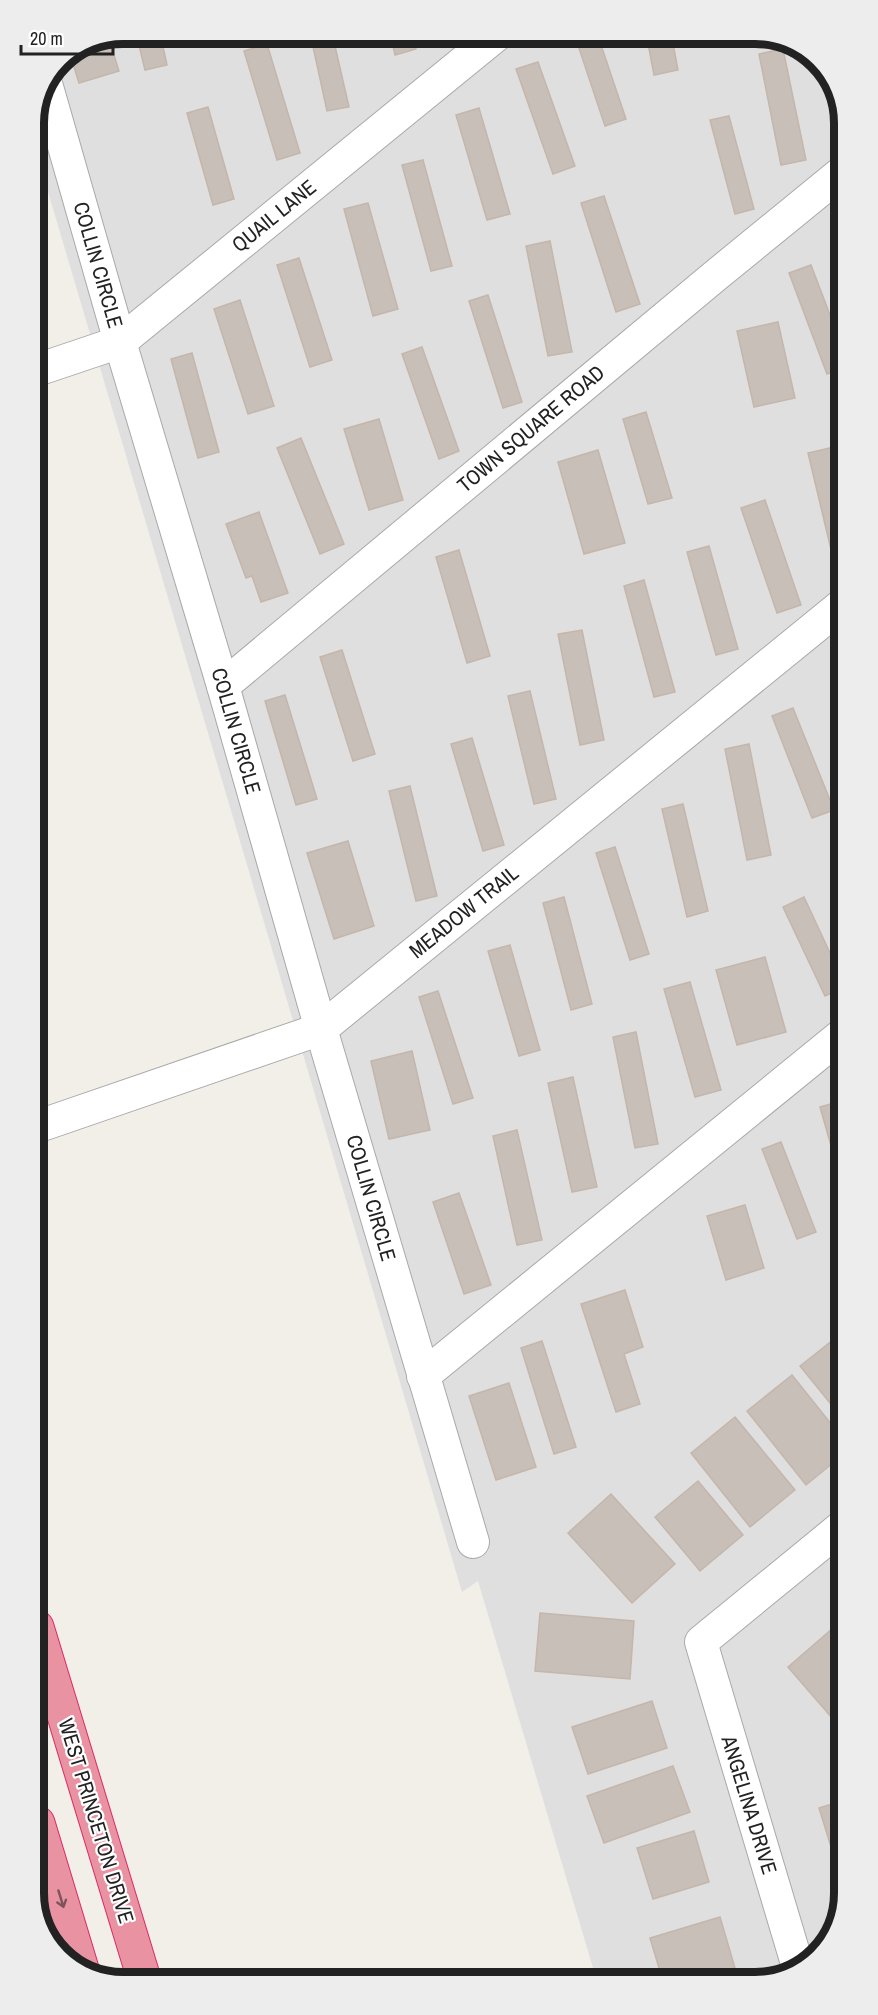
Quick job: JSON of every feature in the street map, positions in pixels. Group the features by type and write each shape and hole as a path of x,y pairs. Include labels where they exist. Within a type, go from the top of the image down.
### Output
{"highway":[{"name":"WEST PRINCETON DRIVE","path":"44,1650 142,1971"},
{"path":"44,1843 79,1958"}],"street":[{"name":"QUAIL LANE","path":"44,368 120,342 486,44"},
{"name":"COLLIN CIRCLE","path":"49,95 473,1542"},
{"name":"TOWN SQUARE ROAD","path":"223,686 834,179"},
{"name":"MEADOW TRAIL","path":"44,1124 321,1029 834,612"},
{"path":"423,1376 834,1041"},
{"name":"ANGELINA DRIVE","path":"796,1960 701,1642 834,1533"}],"shaded area":[{"path":"761,44 786,50 804,60 818,74 830,97 834,112 834,1903 826,1927 815,1945 790,1963 771,1970 755,1972 594,1972 478,1581 462,1592 44,178 44,117 46,102 52,88 70,63 83,54 107,45"}],"building":[{"path":"139,44 162,44 167,65 145,70"},
{"path":"267,44 300,153 277,160 244,51"},
{"path":"312,44 335,44 349,107 327,111"},
{"path":"392,44 415,44 416,49 395,55"},
{"path":"578,44 601,44 626,119 605,126"},
{"path":"648,44 673,44 678,70 654,75"},
{"path":"111,45 119,71 79,83 72,61 92,50"},
{"path":"783,49 806,160 781,165 759,54"},
{"path":"538,62 575,166 553,174 516,69"},
{"path":"208,107 234,199 213,205 187,113"},
{"path":"479,108 510,214 487,220 456,115"},
{"path":"729,116 754,209 735,214 710,120"},
{"path":"423,160 452,266 431,271 402,165"},
{"path":"604,196 640,304 616,312 581,203"},
{"path":"368,203 398,309 373,316 344,209"},
{"path":"550,241 572,352 548,356 526,246"},
{"path":"299,258 332,360 310,367 277,265"},
{"path":"811,265 834,326 834,372 827,374 789,273"},
{"path":"488,295 522,402 503,408 469,301"},
{"path":"240,300 274,406 248,414 214,309"},
{"path":"778,322 795,398 754,407 737,331"},
{"path":"422,347 459,451 439,459 402,354"},
{"path":"192,353 219,452 198,458 171,359"},
{"path":"646,412 672,498 648,504 623,419"},
{"path":"379,419 403,500 369,510 344,429"},
{"path":"301,438 344,544 320,554 277,448"},
{"path":"830,448 834,465 834,562 808,453"},
{"path":"598,450 625,543 584,554 558,462"},
{"path":"765,500 801,605 777,613 741,508"},
{"path":"259,512 288,593 261,602 252,576 246,578 226,524"},
{"path":"709,546 738,649 716,655 687,552"},
{"path":"459,550 490,656 467,663 436,557"},
{"path":"644,580 675,692 654,697 624,586"},
{"path":"582,630 604,740 580,745 558,634"},
{"path":"342,650 375,754 353,761 320,657"},
{"path":"530,691 556,799 534,804 508,696"},
{"path":"285,695 317,799 296,805 265,701"},
{"path":"793,708 834,810 812,818 772,716"},
{"path":"472,738 504,845 483,851 451,744"},
{"path":"749,744 771,855 747,860 725,749"},
{"path":"410,786 437,896 416,901 389,791"},
{"path":"683,804 708,911 687,917 662,809"},
{"path":"348,841 374,926 334,939 307,853"},
{"path":"615,847 649,954 630,960 596,853"},
{"path":"564,897 592,1004 571,1010 543,903"},
{"path":"804,897 834,962 834,992 825,996 783,907"},
{"path":"510,945 540,1050 519,1056 488,951"},
{"path":"765,957 786,1032 737,1045 716,970"},
{"path":"690,982 721,1090 695,1097 664,989"},
{"path":"438,991 473,1098 453,1104 419,997"},
{"path":"636,1032 658,1144 635,1148 613,1037"},
{"path":"412,1051 430,1130 389,1139 371,1061"},
{"path":"573,1077 597,1187 572,1192 548,1083"},
{"path":"834,1103 834,1156 820,1107"},
{"path":"517,1130 542,1240 517,1245 493,1136"},
{"path":"781,1142 816,1232 797,1239 762,1149"},
{"path":"459,1193 491,1285 464,1294 433,1202"},
{"path":"745,1205 764,1268 726,1280 707,1216"},
{"path":"625,1290 643,1347 624,1354 640,1404 616,1412 581,1304"},
{"path":"834,1339 834,1408 800,1366"},
{"path":"542,1341 576,1447 554,1454 521,1348"},
{"path":"792,1375 834,1428 834,1462 806,1485 747,1411"},
{"path":"509,1383 536,1467 496,1480 469,1396"},
{"path":"735,1417 795,1490 750,1527 691,1453"},
{"path":"698,1481 743,1535 700,1571 655,1517"},
{"path":"611,1494 675,1564 632,1603 568,1533"},
{"path":"540,1613 634,1621 630,1679 535,1671"},
{"path":"833,1628 834,1720 788,1667"},
{"path":"652,1701 667,1748 588,1774 572,1727"},
{"path":"673,1766 690,1812 604,1843 587,1796"},
{"path":"834,1803 834,1857 819,1808"},
{"path":"694,1831 709,1882 653,1899 637,1848"},
{"path":"720,1917 735,1968 722,1972 660,1972 650,1938"}]}
